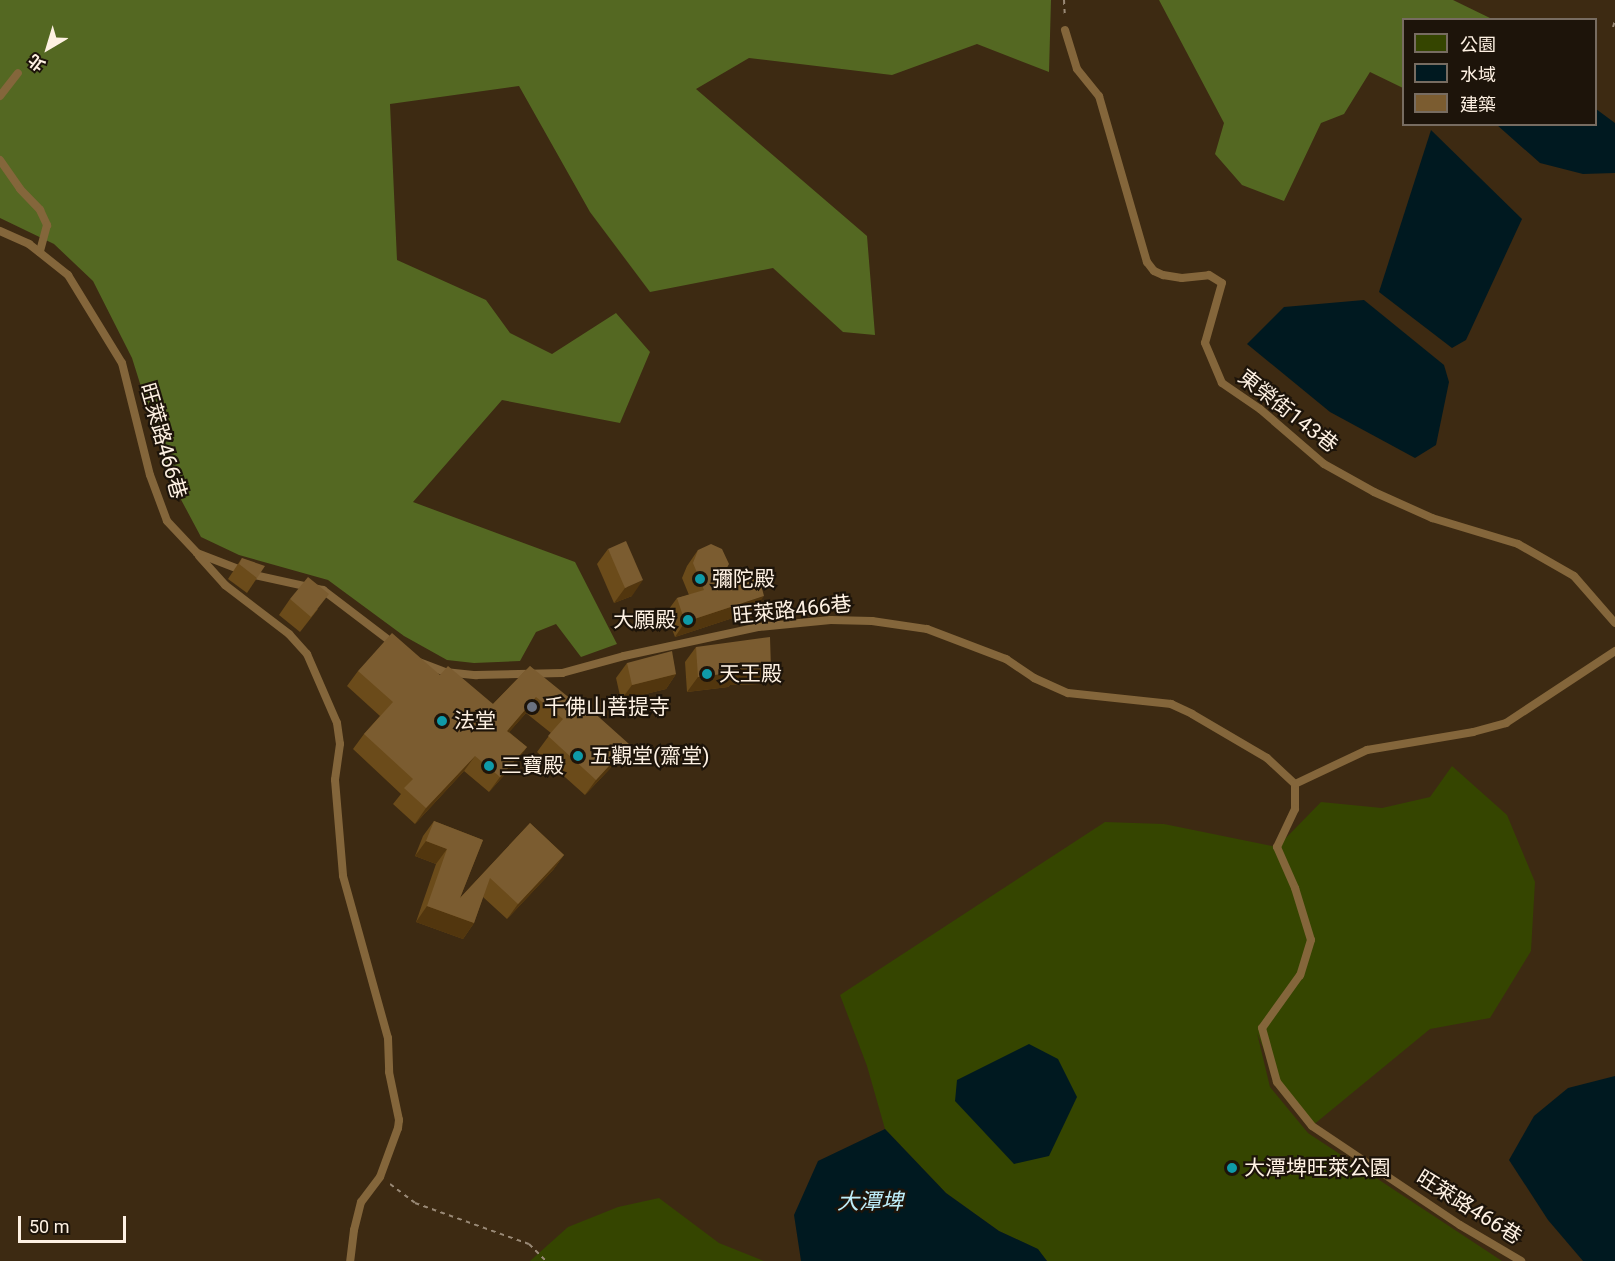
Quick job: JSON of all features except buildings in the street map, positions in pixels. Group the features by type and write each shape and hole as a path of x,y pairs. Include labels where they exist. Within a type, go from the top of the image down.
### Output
{"lane":[{"name":"東榮街143巷","path":"1065,30 1077,69 1099,96 1147,262 1154,271 1163,275 1182,278 1209,275 1222,283 1205,343 1222,383 1260,409 1324,464 1374,492 1432,518 1518,544 1574,576 1615,622"},
{"path":"0,96 18,73"},
{"path":"0,160 20,189 39,210 47,225 40,252"},
{"name":"旺萊路466巷","path":"0,231 40,252 68,275 122,363 150,475 167,521 197,553 254,574 323,590 404,652"},
{"path":"197,553 225,585 289,634 307,654 337,723 340,744 335,780 343,876 388,1038 389,1072 399,1120 380,1177 361,1202 354,1230 351,1261"},
{"name":"旺萊路466巷","path":"413,659 445,672 476,675 562,673 624,656 758,627 831,620 872,621 917,627 1006,659 1034,678 1068,693 1171,704 1267,758 1295,784 1295,809 1277,847 1295,888 1311,940 1300,975 1262,1028 1277,1082 1312,1126 1460,1225 1521,1261"},
{"path":"1295,784 1367,750 1473,732 1506,723 1615,651"}],"path":[{"path":"1064,0 1065,30"},
{"path":"1613,27 1615,21"},
{"path":"380,1177 415,1203 529,1244 546,1261"}],"green space":[{"path":"0,0 1051,0 1049,72 977,44 892,75 749,58 696,89 867,236 875,335 843,332 773,268 650,292 590,212 519,86 390,104 397,260 486,300 510,333 552,354 616,313 650,352 620,423 502,400 413,502 575,562 617,644 581,657 556,624 536,632 520,661 474,663 447,660 404,636 328,580 239,555 201,537 170,479 132,358 93,281 54,244 0,218"},
{"path":"1159,0 1453,0 1490,18 1402,18 1402,88 1370,72 1344,114 1321,123 1284,201 1242,185 1215,154 1224,123"},
{"path":"1452,766 1507,815 1535,882 1531,951 1490,1018 1430,1029 1312,1126 1277,1082 1257,1033 1270,1087 1308,1133 1502,1261 1047,1261 1037,1249 999,1231 946,1193 885,1129 867,1066 840,995 1105,822 1164,824 1277,847 1321,802 1382,808 1430,797"},
{"path":"659,1198 719,1243 764,1261 530,1261 568,1227 618,1207"}],"water":[{"path":"1597,110 1615,123 1615,173 1583,174 1540,163 1498,126 1597,126"},
{"path":"1431,130 1522,219 1466,340 1452,348 1379,292"},
{"path":"1364,300 1444,365 1449,382 1436,445 1415,458 1330,412 1247,344 1284,307"},
{"path":"1029,1044 1058,1059 1077,1097 1049,1156 1014,1164 955,1101 957,1080"},
{"path":"1615,1076 1615,1261 1583,1261 1548,1220 1509,1160 1534,1116 1568,1088"},
{"name":"大潭埤","path":"885,1129 946,1193 999,1231 1038,1249 1047,1261 801,1261 794,1215 818,1161"}],"place":[{"name":"彌陀殿","path":"700,579"},
{"name":"大願殿","path":"688,620"},
{"name":"天王殿","path":"707,674"},
{"name":"千佛山菩提寺","path":"532,707"},
{"name":"法堂","path":"442,721"},
{"name":"五觀堂(齋堂)","path":"578,756"},
{"name":"三寶殿","path":"489,766"},
{"name":"大潭埤旺萊公園","path":"1232,1168"}]}
